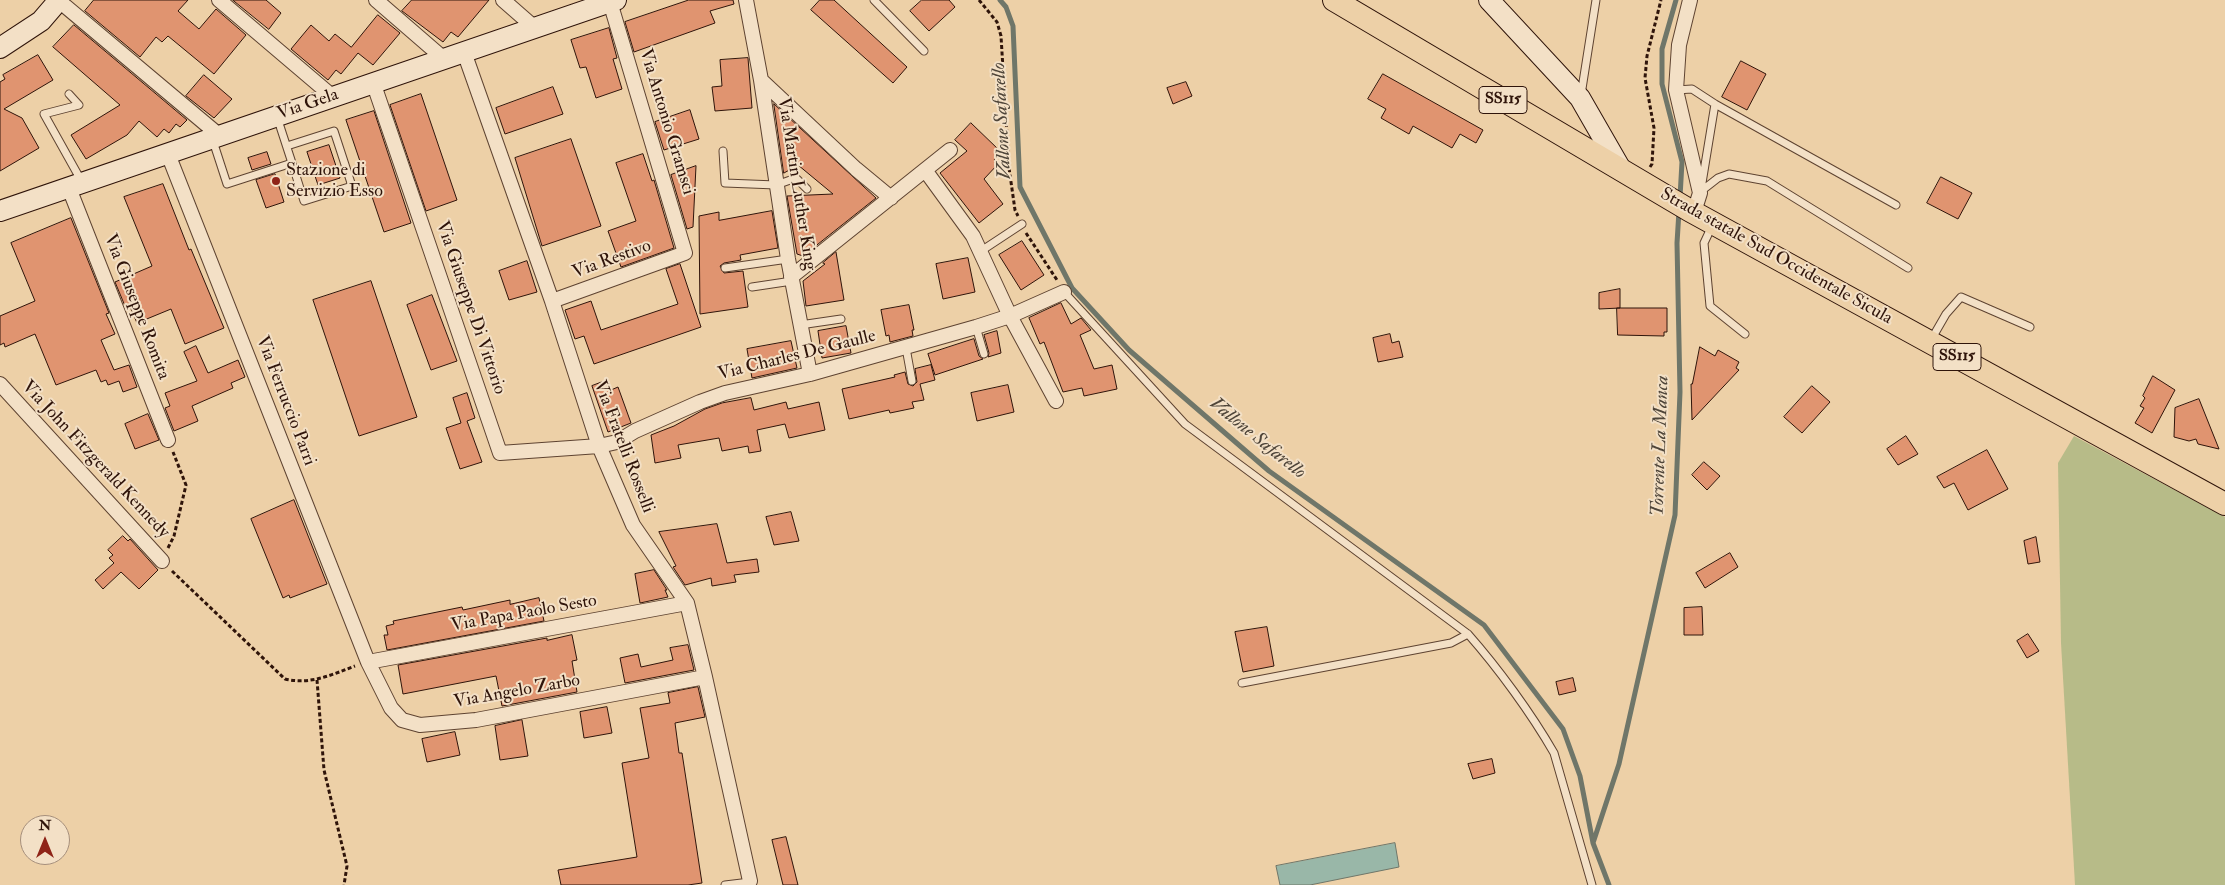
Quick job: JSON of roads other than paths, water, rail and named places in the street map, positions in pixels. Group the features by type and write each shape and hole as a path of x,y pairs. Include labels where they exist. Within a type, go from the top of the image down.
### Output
{"main road":[{"path":"0,48 41,21 59,0"},
{"name":"Strada statale Sud Occidentale Sicula","path":"1334,0 1631,177 1694,208 1930,342 2225,504"},
{"path":"1488,0 1580,98 1631,177"},
{"name":"Via Gela","path":"0,211 613,1"}],"street":[{"path":"59,0 216,137"},
{"path":"219,0 332,96"},
{"path":"376,0 444,58"},
{"path":"503,0 535,28"},
{"name":"Via Martin Luther King","path":"746,0 761,80 791,279 810,374"},
{"path":"1690,0 1679,45 1676,90 1694,208"},
{"name":"Via Antonio Gramsci","path":"613,1 685,253"},
{"name":"Via Fratelli Rosselli","path":"464,52 552,301 599,446 632,525 687,603 750,883"},
{"path":"761,80 856,169 891,198"},
{"name":"Via Giuseppe Di Vittorio","path":"373,82 500,453 599,446"},
{"path":"791,279 950,150"},
{"name":"Via Ferruccio Parri","path":"168,154 368,662"},
{"path":"925,170 973,236 1010,316 1056,401"},
{"name":"Via Giuseppe Romita","path":"76,186 168,440"},
{"name":"Via Restivo","path":"552,301 685,253"},
{"name":"Via Charles De Gaulle","path":"599,446 617,442 635,431 725,393 810,374 906,348 1010,316 1064,292"},
{"name":"Via John Fitzgerald Kennedy","path":"0,384 162,561"},
{"name":"Via Papa Paolo Sesto","path":"368,662 687,603"},
{"name":"Via Angelo Zarbo","path":"368,662 391,708 402,720 420,725 476,720 705,677"}],"lane":[{"path":"874,0 924,51"},
{"path":"1580,98 1596,0"},
{"path":"1676,90 1692,89 1715,104 1896,205"},
{"path":"68,94 79,105 44,114 76,186"},
{"path":"1715,104 1694,208 1704,243 1710,306 1745,334"},
{"path":"277,115 304,201 352,186 334,131 287,146"},
{"path":"216,137 227,184 292,163"},
{"path":"723,151 726,182 776,185 796,178 807,189"},
{"path":"1694,208 1718,178 1728,174 1767,181 1908,268"},
{"path":"981,251 1022,224"},
{"path":"725,268 788,259"},
{"path":"752,287 791,279"},
{"path":"1064,292 1185,424 1468,634 1545,737 1554,753 1592,885"},
{"path":"1930,342 1946,314 1961,297 2030,326"},
{"path":"800,325 840,319"},
{"path":"976,327 984,354"},
{"path":"906,348 912,381"},
{"path":"1242,683 1451,643 1468,634"},
{"path":"725,885 750,883"}],"waterway":[{"name":"Vallone Safarello","path":"1000,0 1006,7 1013,26 1020,187 1072,288 1129,350 1269,471 1484,625 1563,729 1580,776 1593,843"},
{"name":"Torrente La Manca","path":"1676,0 1662,49 1662,84 1682,162 1680,197"},
{"name":"Torrente La Manca","path":"1609,885 1593,843 1619,764 1675,515 1680,392 1677,243 1679,211"}],"place":[{"name":"Stazione di Servizio Esso","path":"276,181"}]}
